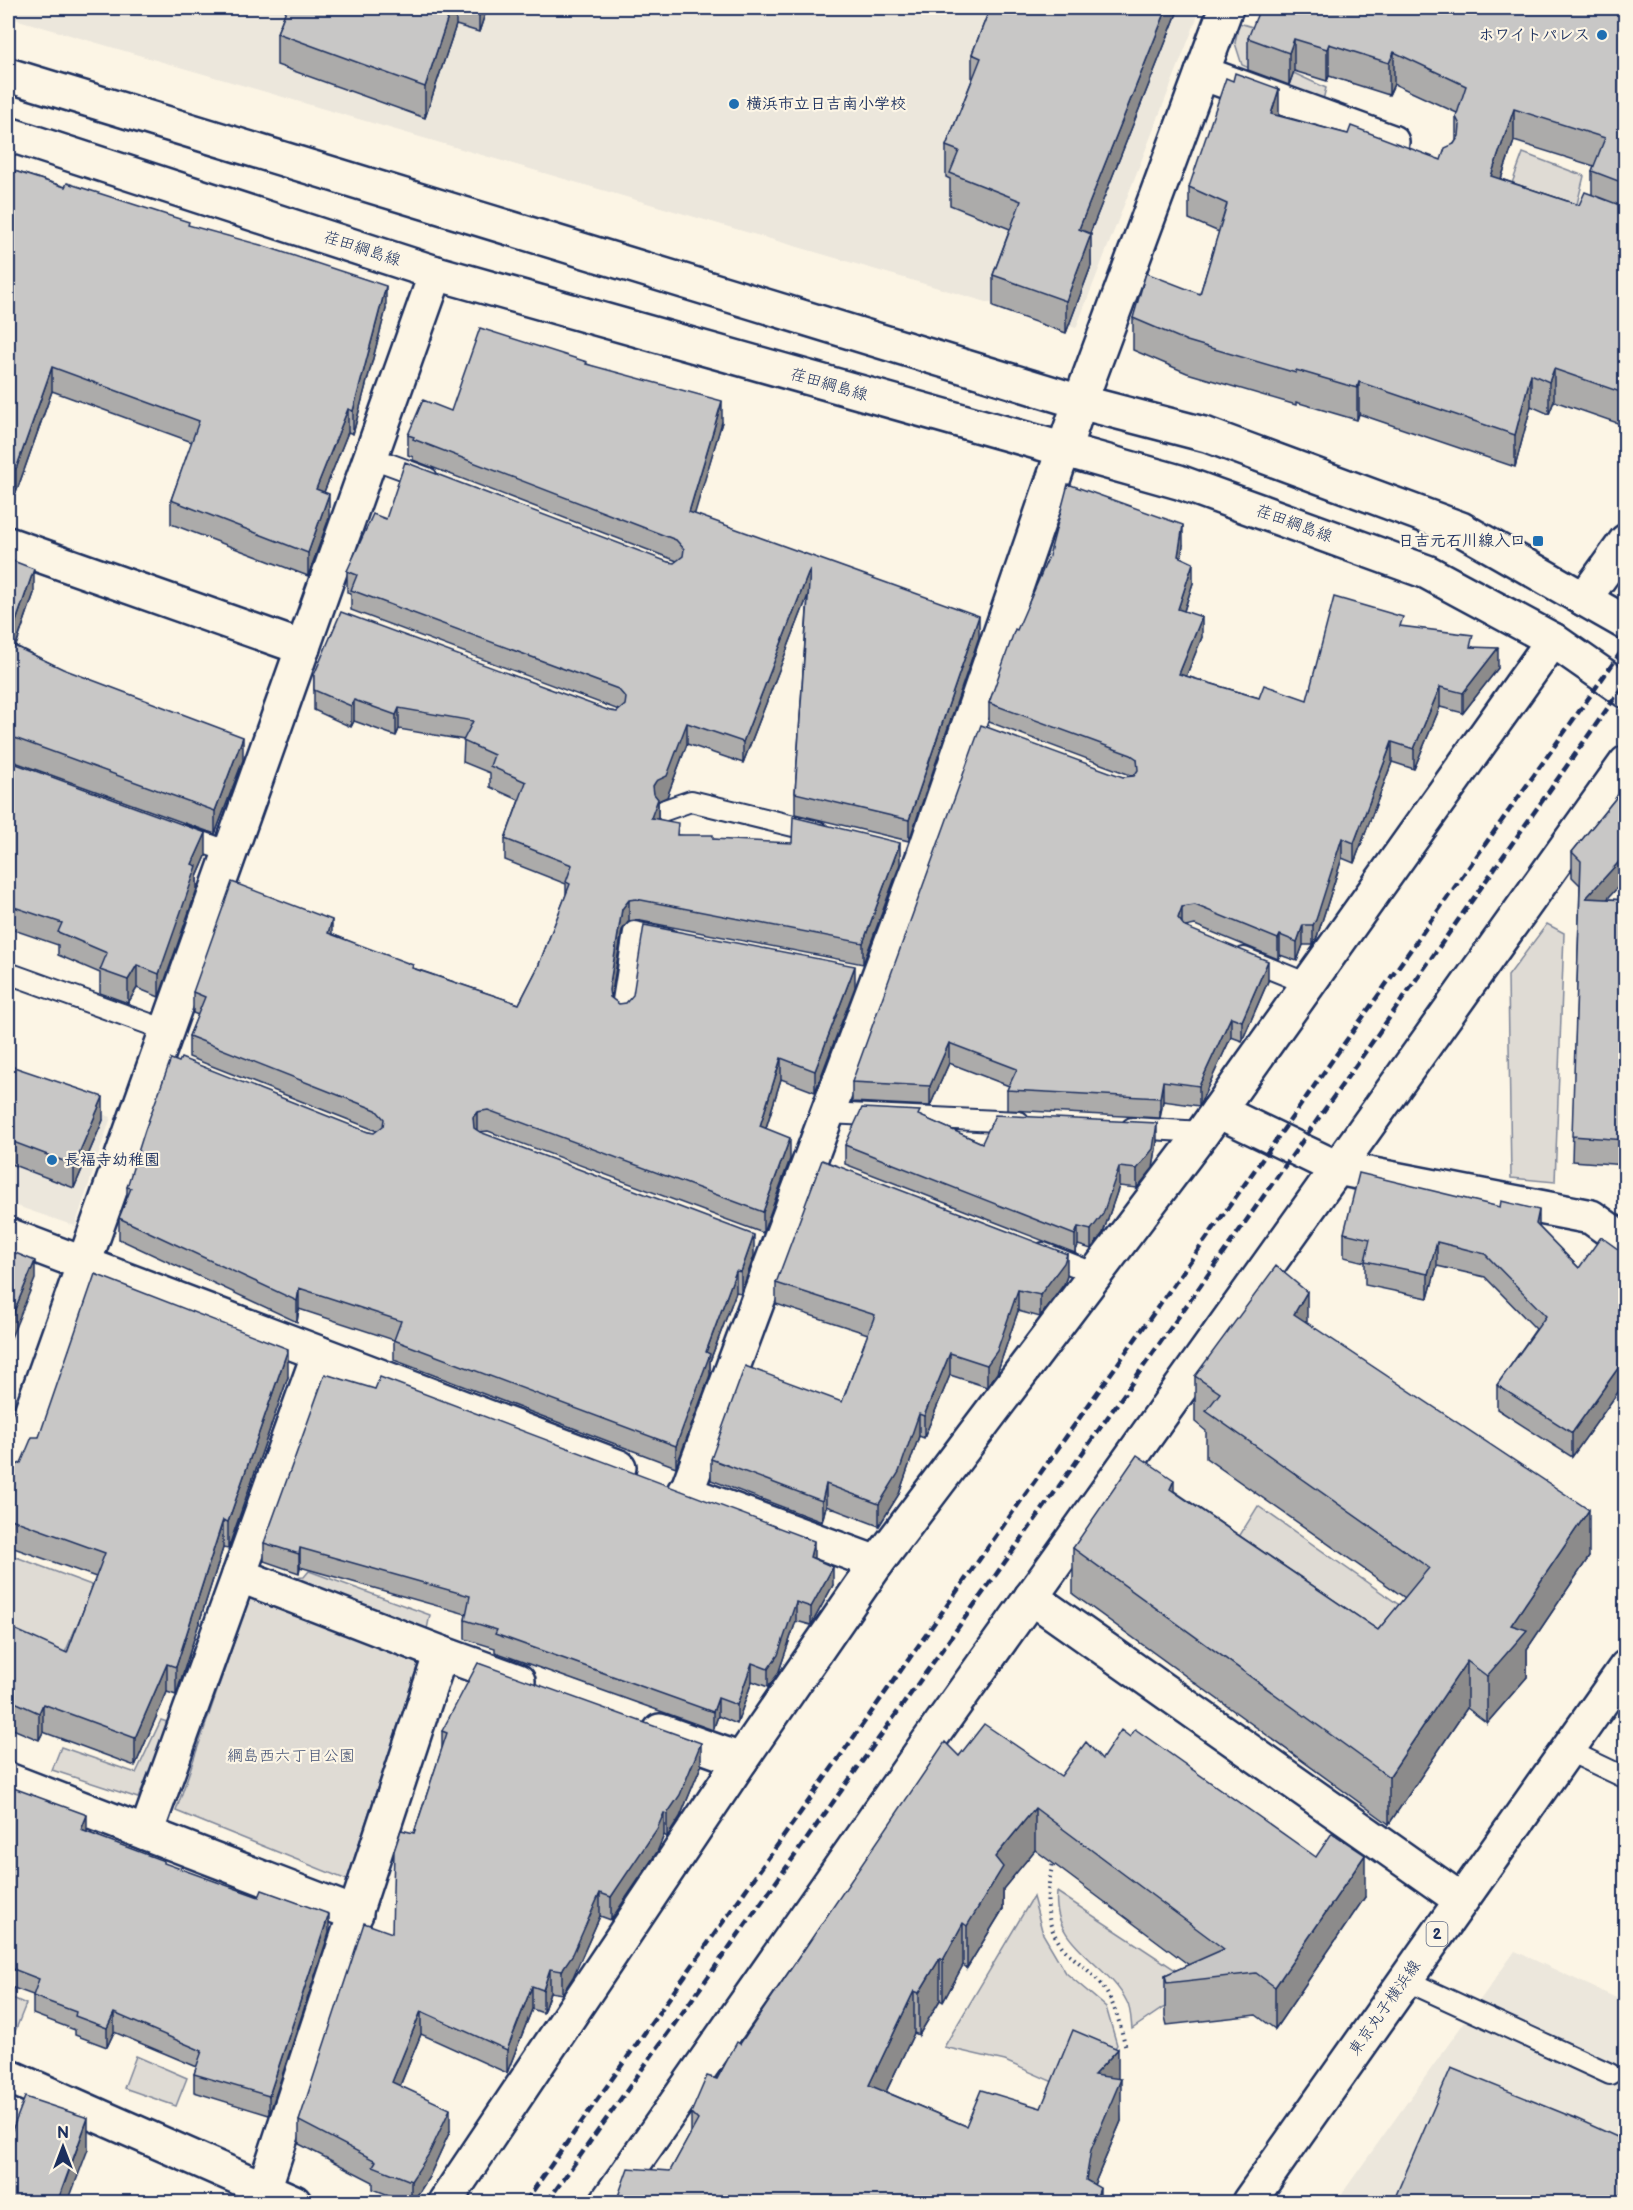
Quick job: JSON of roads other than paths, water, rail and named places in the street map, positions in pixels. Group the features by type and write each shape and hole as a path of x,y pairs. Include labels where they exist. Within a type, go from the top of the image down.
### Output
{"street":[{"path":"686,1493 764,1247 820,1167 827,1113 865,977 911,854 978,731 1080,402 1226,8"},
{"path":"1202,73 1420,153"},
{"path":"8,75 1080,402 1208,435 1461,529 1626,623"},
{"name":"荏田綱島線","path":"8,134 435,273 1064,452 1179,482 1427,572 1553,640 1626,691"},
{"path":"8,1477 83,1263 167,1051 230,852 303,648 326,615 370,457 435,273"},
{"path":"1584,599 1626,541"},
{"path":"8,544 303,648"},
{"path":"445,2202 741,1760 877,1563 1210,1121 1553,640"},
{"path":"607,2202 1031,1597 1626,763"},
{"path":"1210,1121 1337,1168 1591,1217 1626,1242"},
{"path":"8,1235 686,1493 877,1563"},
{"path":"146,1833 319,1353"},
{"path":"239,1575 552,1693"},
{"path":"1031,1597 1461,1900"},
{"path":"264,2189 441,1653"},
{"name":"東京丸子横浜線","path":"1249,2202 1626,1667"},
{"path":"630,1720 741,1760"},
{"path":"8,1780 356,1914"},
{"path":"8,2076 294,2202"}],"lane":[{"path":"370,457 448,487"},
{"path":"665,810 691,801 842,837"},
{"path":"163,828 230,852"},
{"path":"621,1013 634,932 692,943"},
{"path":"1222,949 1308,984"},
{"path":"8,973 167,1051"},
{"path":"827,1113 1038,1124"},
{"path":"1109,1127 1210,1121"},
{"path":"1030,1248 1096,1274"},
{"path":"1567,1750 1626,1779"},
{"path":"1405,1980 1610,2074"}],"railway":[{"path":"525,2202 1626,645"},
{"path":"547,2202 1050,1499 1626,682"}],"place":[{"name":"ホワイトパレス","path":"1602,35"},
{"name":"横浜市立日吉南小学校","path":"734,104"},
{"name":"日吉元石川線入口","path":"1538,541"},
{"name":"長福寺幼稚園","path":"52,1160"}],"park label":[{"name":"綱島西六丁目公園","path":"291,1756"}]}
